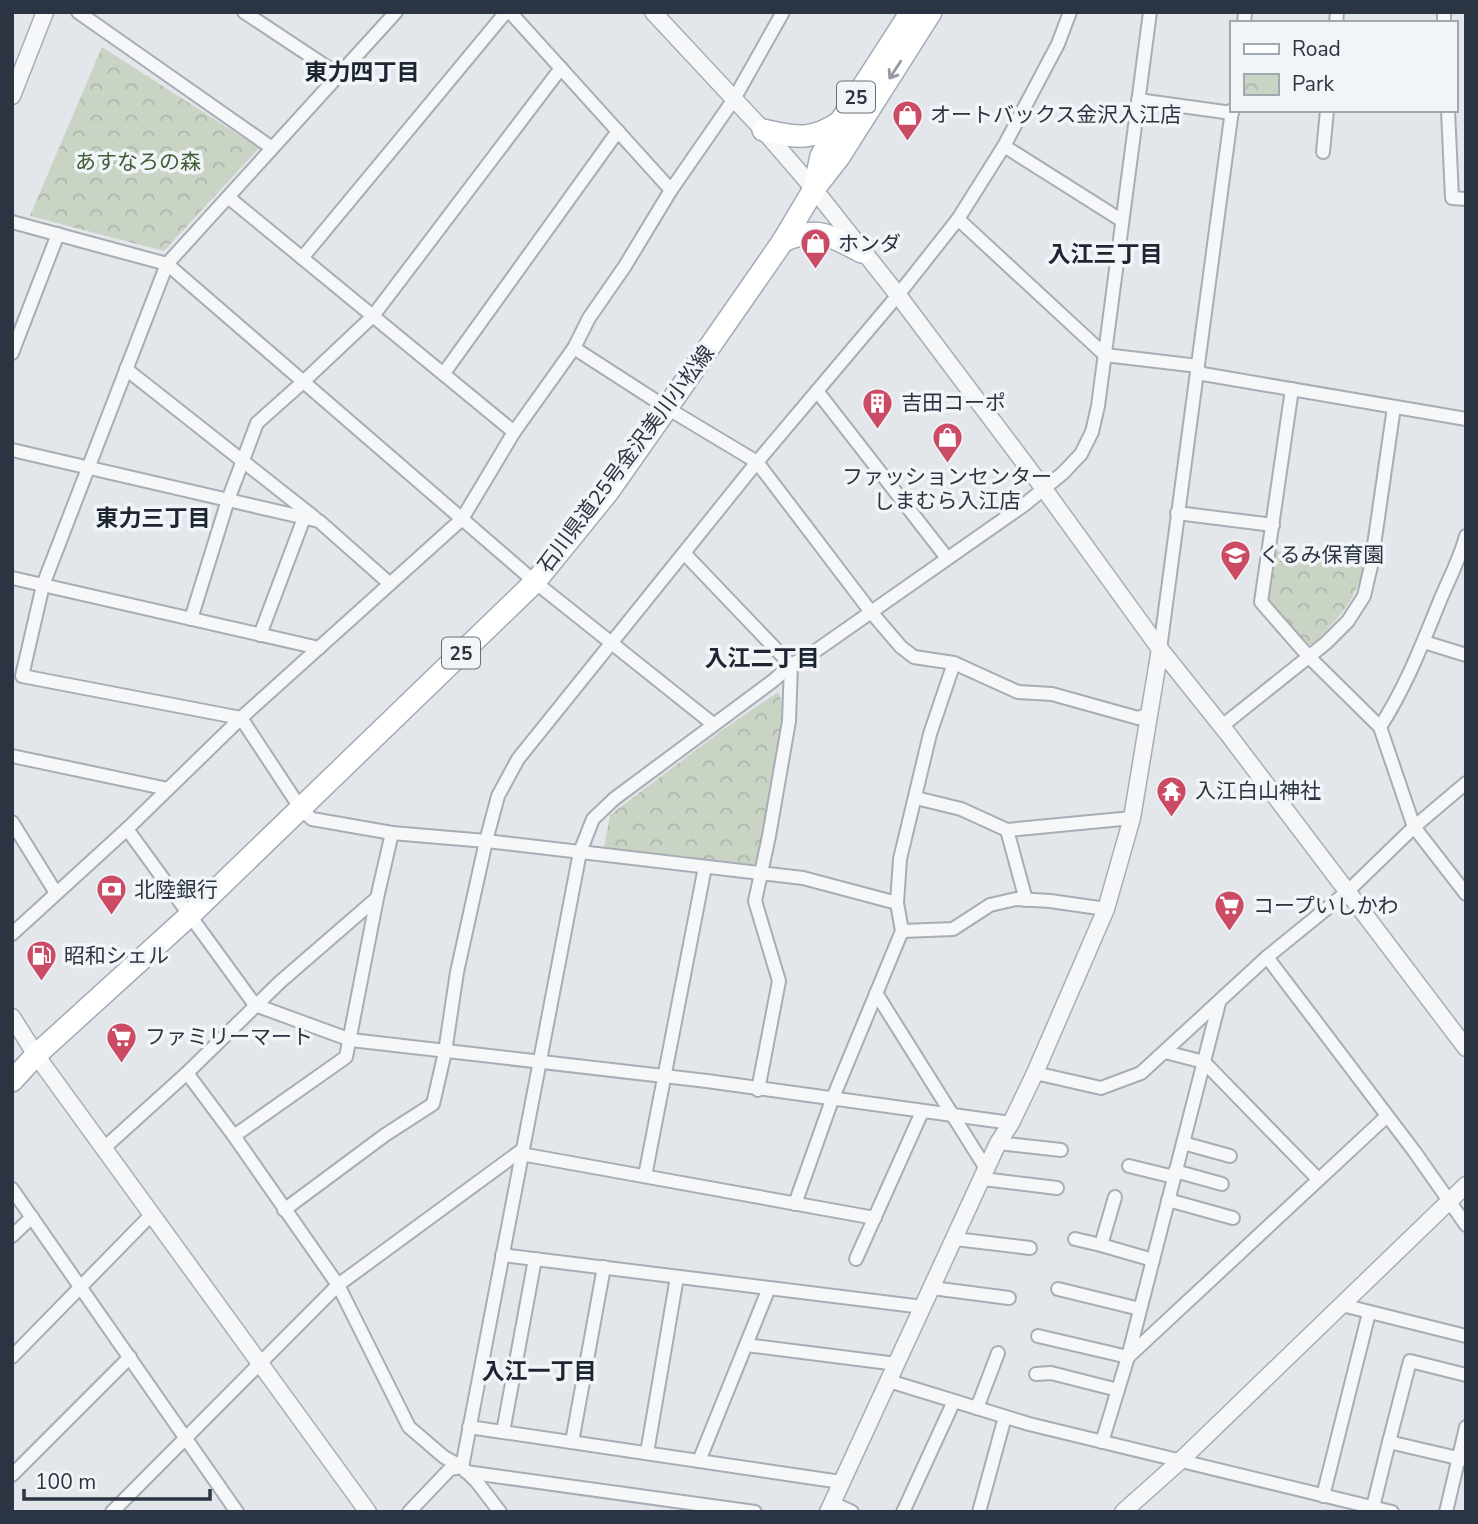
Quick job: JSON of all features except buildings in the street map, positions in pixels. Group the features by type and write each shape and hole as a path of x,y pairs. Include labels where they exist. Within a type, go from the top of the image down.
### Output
{"main road":[{"name":"石川県道25号金沢美川小松線","path":"814,189 821,156 839,122 911,12"},
{"name":"石川県道25号金沢美川小松線","path":"12,1081 36,1055 189,916 535,582 608,492 667,408 783,241 814,189 839,157 931,12"},
{"path":"763,130 800,138 820,134 839,122"},
{"path":"783,241 809,231 824,233 862,252"}],"street":[{"path":"12,96 45,12"},
{"path":"78,12 272,148"},
{"path":"244,12 339,75"},
{"path":"396,12 167,264 43,585 17,675 241,719 301,809 312,819 391,833 486,841 803,878 897,903"},
{"path":"302,258 508,12 671,190"},
{"path":"653,12 763,130 814,189 898,295 1160,649 1222,726 1466,1048"},
{"path":"12,934 127,829 241,719 462,519 514,432 574,348 589,318 625,266 671,190 734,99 783,12"},
{"path":"284,1210 385,1135 433,1104 445,1052 457,972 486,841 498,796 518,759 757,462 898,295 958,219 1004,146 1058,44 1070,12"},
{"path":"464,1470 469,1427 580,852 593,819 614,799 791,665 814,652 1044,489 1081,454 1092,432 1105,355 1150,12"},
{"path":"191,619 228,500 257,423 373,316 561,68"},
{"path":"1138,100 1230,112"},
{"path":"852,1512 830,1507 998,1143 1011,1124 1035,1073 1105,909 1132,818 1160,649 1232,112"},
{"path":"1323,152 1327,112"},
{"path":"1448,112 1452,198 1466,199"},
{"path":"444,373 618,131"},
{"path":"1004,146 1121,220"},
{"path":"228,197 514,432"},
{"path":"958,219 1105,355 1466,419"},
{"path":"12,222 167,264 535,582 713,724"},
{"path":"12,353 58,234"},
{"path":"574,348 757,462 871,612 901,647 914,657 954,663 1018,692 1052,694 1138,718 1147,715"},
{"path":"126,369 319,521 389,583"},
{"path":"1292,390 1261,602 1309,657 1380,727 1414,827 1466,894"},
{"path":"817,391 947,558"},
{"path":"1222,726 1309,657 1348,621 1364,596 1371,566 1394,407"},
{"path":"12,450 319,521"},
{"path":"1177,513 1273,525"},
{"path":"260,635 304,518"},
{"path":"1380,727 1424,642 1466,537"},
{"path":"684,552 791,665 789,721 755,901 779,981 758,1090"},
{"path":"12,578 319,648"},
{"path":"1424,642 1466,655"},
{"path":"796,1204 832,1100 902,931 897,903 900,859 930,734 954,663"},
{"path":"12,756 168,789"},
{"path":"1035,1073 1101,1088 1141,1073 1267,957 1347,892 1414,827 1466,783"},
{"path":"916,798 961,809 1007,830 1132,818"},
{"path":"12,822 56,892"},
{"path":"127,829 256,1005 351,1040 665,1076 1011,1124"},
{"path":"1007,830 1026,900"},
{"path":"234,1136 346,1057 391,833"},
{"path":"645,1176 705,867"},
{"path":"104,1148 187,1073 256,1005 377,898"},
{"path":"902,931 953,929 990,905 1016,899 1105,909"},
{"path":"1267,957 1466,1225"},
{"path":"876,993 951,1114 985,1175"},
{"path":"1102,1442 1128,1357 1219,1003"},
{"path":"12,1017 36,1055 368,1512"},
{"path":"1165,1052 1204,1062 1318,1179"},
{"path":"187,1073 338,1285 409,1427 464,1470 500,1512"},
{"path":"856,1259 922,1112"},
{"path":"1128,1357 1387,1116"},
{"path":"998,1143 1061,1150"},
{"path":"1183,1143 1230,1156"},
{"path":"112,1512 338,1285 522,1152 875,1218"},
{"path":"1129,1166 1222,1184"},
{"path":"985,1175 1058,1188"},
{"path":"1123,1512 1179,1462 1466,1185"},
{"path":"12,1189 237,1512"},
{"path":"1101,1245 1115,1197"},
{"path":"1168,1200 1233,1218"},
{"path":"12,1357 152,1214"},
{"path":"12,1236 32,1217"},
{"path":"955,1238 1030,1248"},
{"path":"1075,1239 1153,1260"},
{"path":"502,1255 923,1307"},
{"path":"503,1432 536,1259"},
{"path":"572,1442 604,1267"},
{"path":"647,1453 677,1276"},
{"path":"932,1287 1009,1298"},
{"path":"699,1461 769,1288"},
{"path":"1058,1289 1140,1309"},
{"path":"1342,1305 1466,1336"},
{"path":"1323,1496 1369,1313"},
{"path":"1038,1336 1128,1357"},
{"path":"746,1345 897,1364"},
{"path":"977,1408 998,1353"},
{"path":"12,1475 130,1357"},
{"path":"1373,1507 1410,1361 1466,1375"},
{"path":"1036,1374 1051,1373 1118,1390"},
{"path":"889,1381 1005,1417 1179,1462 1392,1512"},
{"path":"904,1512 954,1401"},
{"path":"979,1512 1005,1417"},
{"path":"469,1427 841,1482"},
{"path":"1446,1512 1462,1459 1466,1427"},
{"path":"1389,1442 1462,1459"},
{"path":"409,1512 450,1469 755,1512"}],"green space":[{"name":"あすなろの森","path":"102,47 259,148 164,251 30,216"},
{"path":"1275,551 1364,563 1351,599 1313,645 1308,644 1269,603"},
{"path":"778,692 785,709 757,865 604,847 610,815 721,731"}],"place":[{"name":"オートバックス金沢入江店","path":"907,142"},
{"name":"ホンダ","path":"815,271"},
{"name":"吉田コーポ","path":"878,430"},
{"name":"ファッションセンター しまむら入江店","path":"947,464"},
{"name":"くるみ保育園","path":"1236,582"},
{"name":"入江白山神社","path":"1172,818"},
{"name":"北陸銀行","path":"111,917"},
{"name":"コープいしかわ","path":"1230,933"},
{"name":"昭和シェル","path":"41,983"},
{"name":"ファミリーマート","path":"122,1064"}],"district":[{"name":"東力四丁目","path":"362,72"},
{"name":"入江三丁目","path":"1105,254"},
{"name":"東力三丁目","path":"153,518"},
{"name":"入江二丁目","path":"762,658"},
{"name":"入江一丁目","path":"539,1371"}]}
